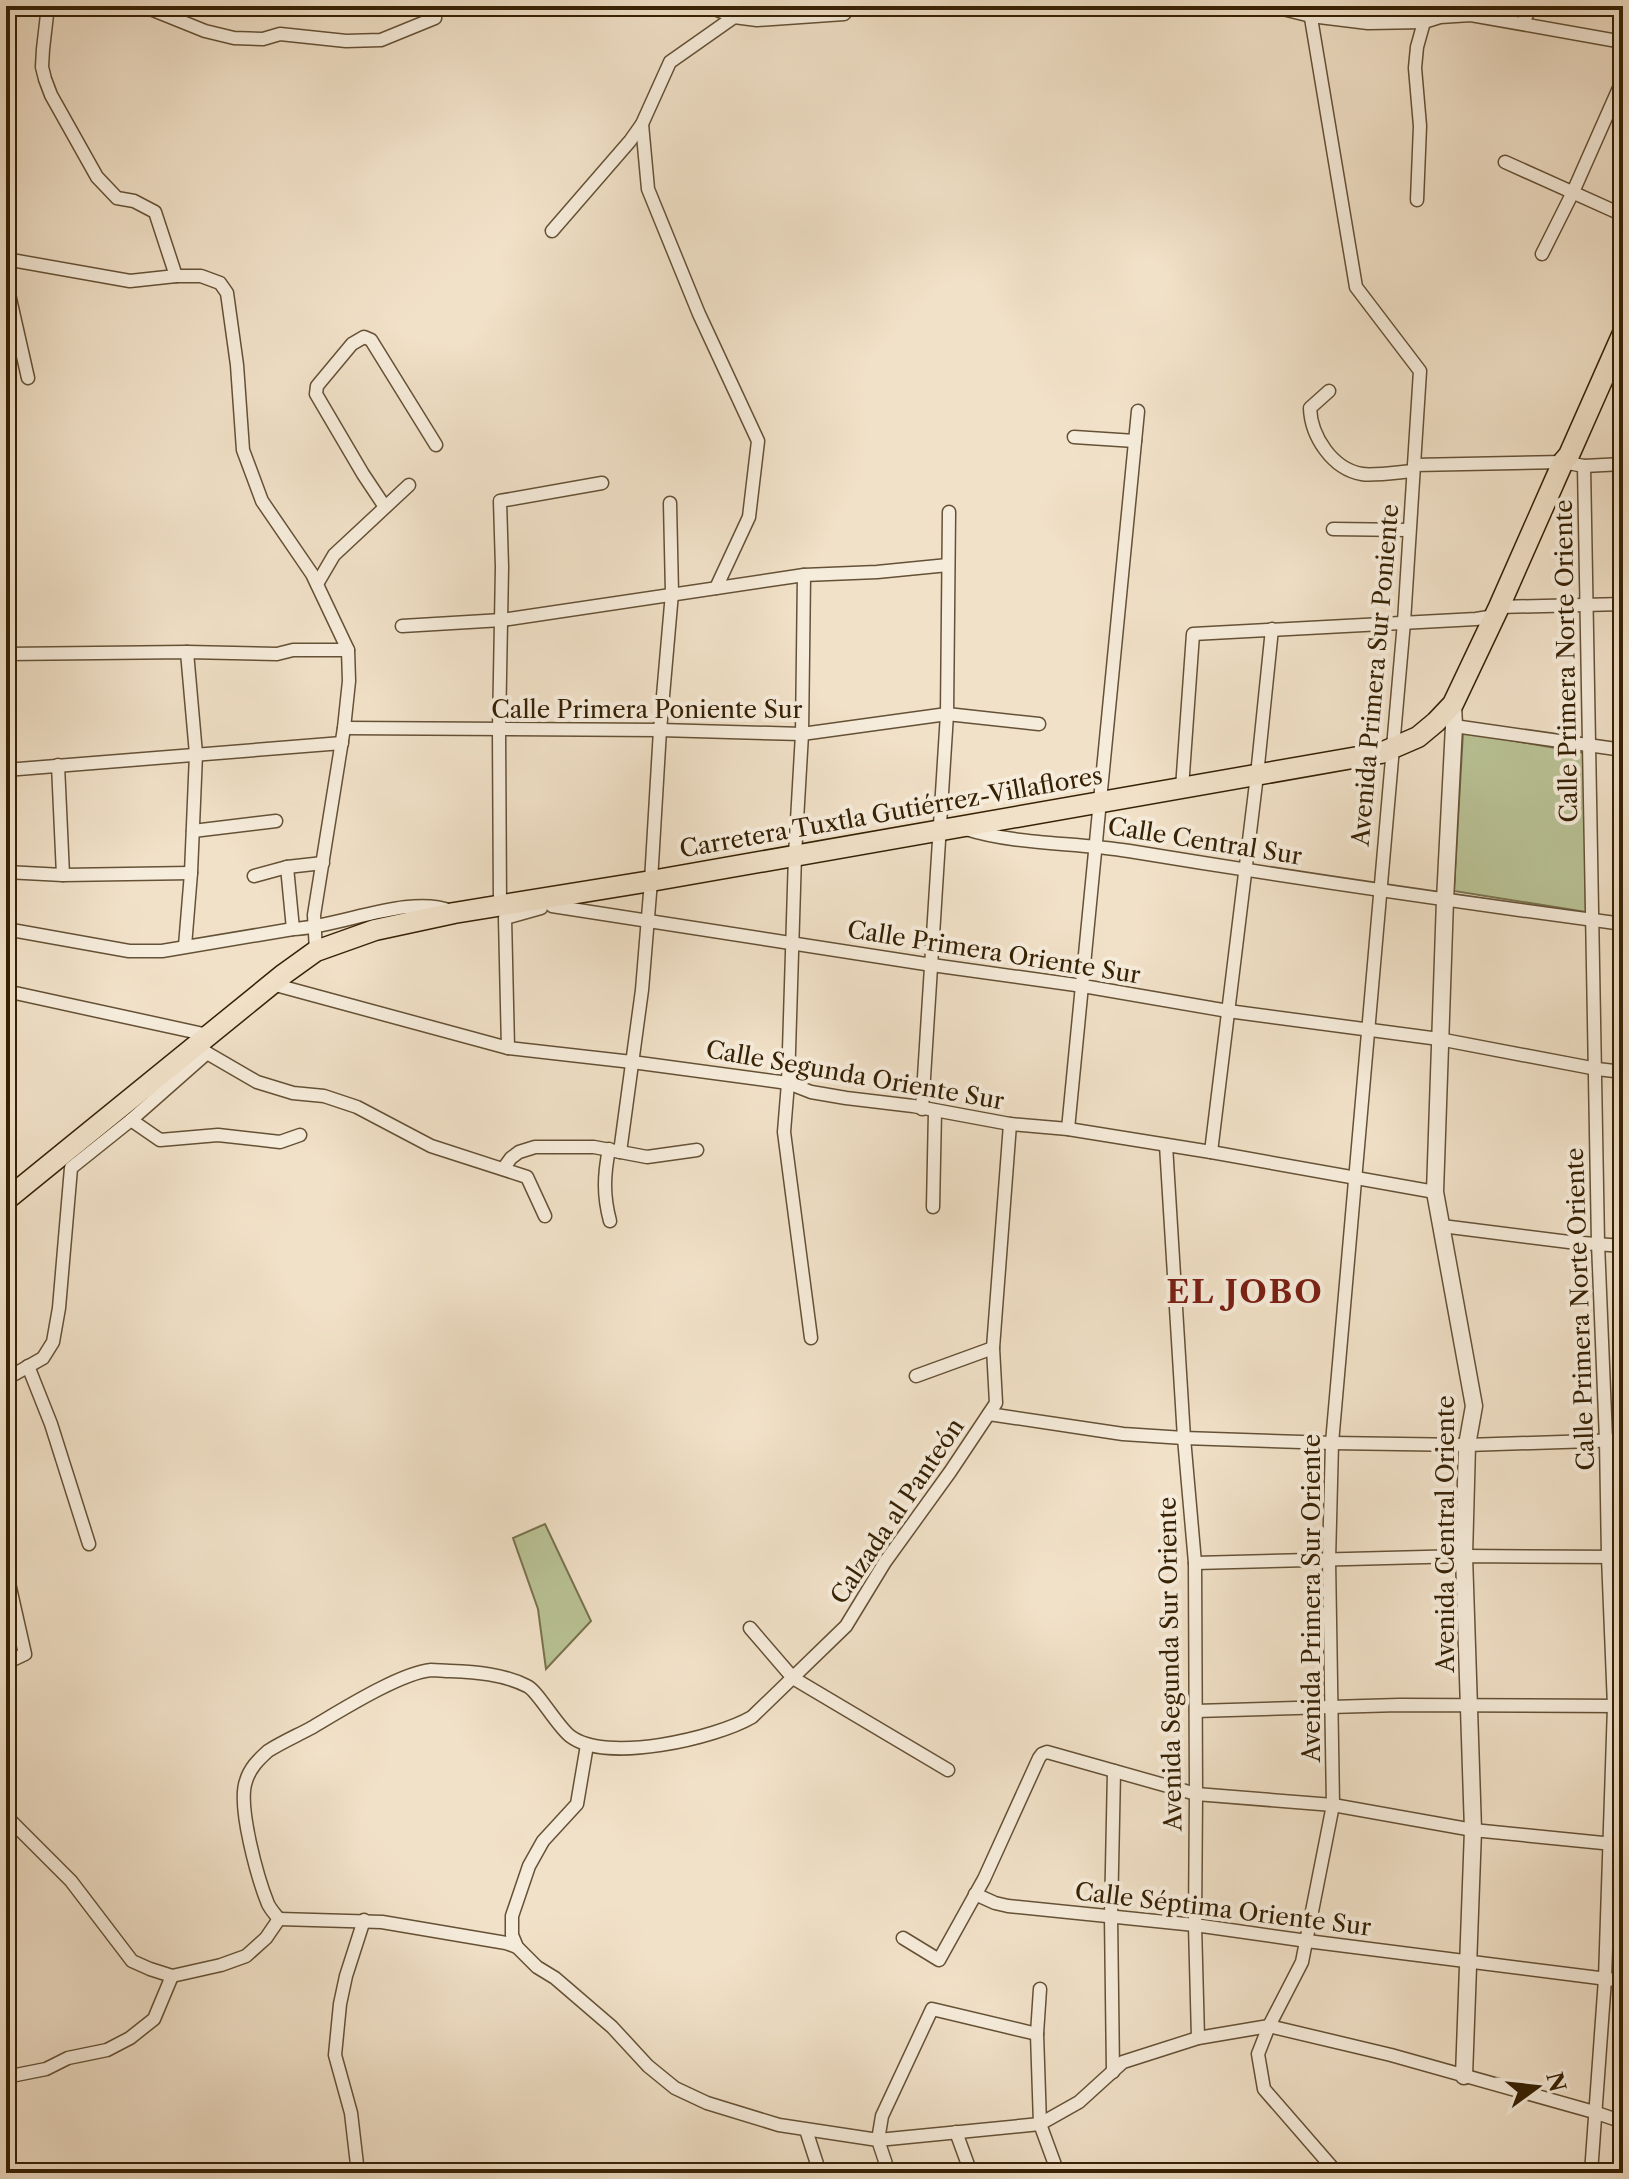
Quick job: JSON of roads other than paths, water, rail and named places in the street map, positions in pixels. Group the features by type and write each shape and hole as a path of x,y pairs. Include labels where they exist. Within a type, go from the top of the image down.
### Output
{"main road":[{"name":"Carretera Tuxtla Gutiérrez-Villaflores","path":"6,1200 316,951 375,930 454,913 503,912 651,881 1381,753 1418,737 1453,704 1623,333"}],"street":[{"path":"48,6 42,67 51,95 105,187 117,198 134,201 155,212 176,276"},
{"path":"143,6 166,10 205,31 234,38 263,39 280,34 346,41 381,40 435,18"},
{"path":"708,6 734,17 757,20 844,14 851,6"},
{"path":"1271,6 1368,23 1424,22 1440,12 1471,15 1623,42"},
{"path":"1523,23 1531,6"},
{"name":"Avenida Primera Sur Poniente","path":"1310,11 1356,287 1420,371 1404,622 1380,889"},
{"path":"552,231 642,124 670,62 734,17"},
{"path":"1417,200 1420,126 1415,68 1424,22"},
{"path":"1542,254 1623,79"},
{"path":"642,124 648,189 699,314 758,441 749,517 716,588"},
{"path":"1505,162 1623,215"},
{"path":"6,259 130,281 201,276 220,283 227,293 237,365 243,450 262,501 317,584 348,650 349,681 344,728 314,915 316,951"},
{"path":"6,281 28,378"},
{"path":"385,507 316,394 317,386 352,344 364,337 371,340 436,445"},
{"name":"Calle Primera Norte Oriente","path":"1329,391 1310,408 1310,421 1328,453 1343,466 1361,474 1414,468 1563,462 1584,466 1598,1243 1608,1557 1619,1706 1591,2173"},
{"path":"1068,1129 1138,411"},
{"path":"1074,437 1135,441"},
{"path":"1584,466 1623,464"},
{"path":"508,1048 499,730 502,620 500,501 602,483"},
{"path":"317,584 334,555 409,485"},
{"path":"610,1221 603,1183 615,1150 632,1062 648,920 672,593 670,503"},
{"path":"933,1207 929,1110 932,965 949,829 949,512"},
{"path":"1333,529 1409,530"},
{"path":"402,626 502,620 804,575 948,565"},
{"path":"804,575 802,734 784,1132 811,1338"},
{"path":"1182,788 1193,634 1476,619 1497,612 1623,604"},
{"path":"1211,1152 1272,629"},
{"path":"6,654 277,654 293,650 348,650"},
{"path":"185,946 196,754 187,652"},
{"name":"Avenida Central Oriente","path":"1453,704 1435,1192 1474,1406 1467,1445 1464,1556 1473,1830 1464,2076"},
{"name":"Calle Primera Poniente Sur","path":"344,728 802,734 947,714 1039,724"},
{"path":"1454,726 1623,750"},
{"path":"6,770 342,743"},
{"path":"58,765 63,875"},
{"path":"1013,838 1018,817"},
{"path":"193,831 276,821"},
{"name":"Calle Central Sur","path":"949,829 988,836 1096,845 1445,900 1623,924"},
{"path":"254,876 287,867 323,863"},
{"path":"287,867 293,929"},
{"path":"6,872 63,875 191,873"},
{"name":"Avenida Primera Sur Oriente","path":"1337,2173 1264,2089 1258,2054 1302,1962 1333,1805 1329,1560 1332,1443 1380,889"},
{"name":"Calle Primera Oriente Sur","path":"549,902 1228,1011 1439,1039 1623,1072"},
{"path":"6,929 129,951 162,951 315,928 408,907 436,905 454,913"},
{"name":"Calle Segunda Oriente Sur","path":"272,984 508,1048 788,1083 822,1094 1010,1124 1068,1129 1435,1192"},
{"path":"6,991 204,1044 257,1082 293,1093 324,1096 357,1107 431,1146 527,1177 545,1216"},
{"path":"47,1167 71,1168 131,1120 204,1044"},
{"path":"131,1120 160,1140 218,1135 280,1142 300,1135"},
{"name":"Calzada al Panteón","path":"587,1745 617,1748 661,1746 738,1725 752,1717 846,1626 885,1562 996,1403 993,1348 1010,1124"},
{"name":"Avenida Segunda Sur Oriente","path":"1166,1145 1195,1563 1198,2038"},
{"path":"503,1169 519,1152 535,1147 615,1150 647,1157 697,1150"},
{"path":"6,1379 43,1358 57,1330 71,1168"},
{"path":"1442,1226 1623,1246"},
{"path":"916,1376 993,1348"},
{"path":"28,1366 51,1424 89,1544"},
{"path":"989,1414 1123,1434 1184,1438 1467,1445 1623,1440"},
{"path":"1195,1563 1464,1556 1623,1557"},
{"path":"6,1570 25,1654 6,1663"},
{"path":"750,1628 793,1678 948,1770"},
{"path":"517,1947 442,1931 364,1920 279,1919 269,1908 260,1880 243,1793 256,1762 280,1743 413,1675 432,1670 492,1674 531,1687 570,1736 587,1745 577,1804 543,1841 518,1894 512,1916 512,1935 517,1947 537,1967 555,1978 612,2027 648,2066 675,2088 743,2116 806,2130 878,2140 1040,2124 1079,2102 1123,2062 1198,2038 1269,2026 1391,2055 1623,2122"},
{"path":"1196,1711 1468,1705 1619,1706"},
{"path":"903,1938 939,1960 975,1894 1042,1754 1047,1752 1196,1794 1333,1805 1473,1830 1623,1845"},
{"path":"1113,2072 1111,1916 1114,1771"},
{"path":"6,1816 71,1881 132,1961 172,1976 221,1965 246,1956 266,1938 279,1919"},
{"name":"Calle Séptima Oriente Sur","path":"975,1894 1008,1906 1195,1925 1623,1981"},
{"path":"358,2173 351,2113 335,2055 346,1976 364,1920"},
{"path":"6,2077 46,2069 68,2058 107,2050 130,2038 154,2019 172,1976"},
{"path":"1040,1989 1037,2034 1040,2124 1058,2173"},
{"path":"889,2173 878,2140 882,2116 932,2009 1037,2034"},
{"path":"806,2130 820,2173"},
{"path":"956,2132 971,2173"}],"district":[{"name":"EL JOBO","path":"1245,1291"}]}
